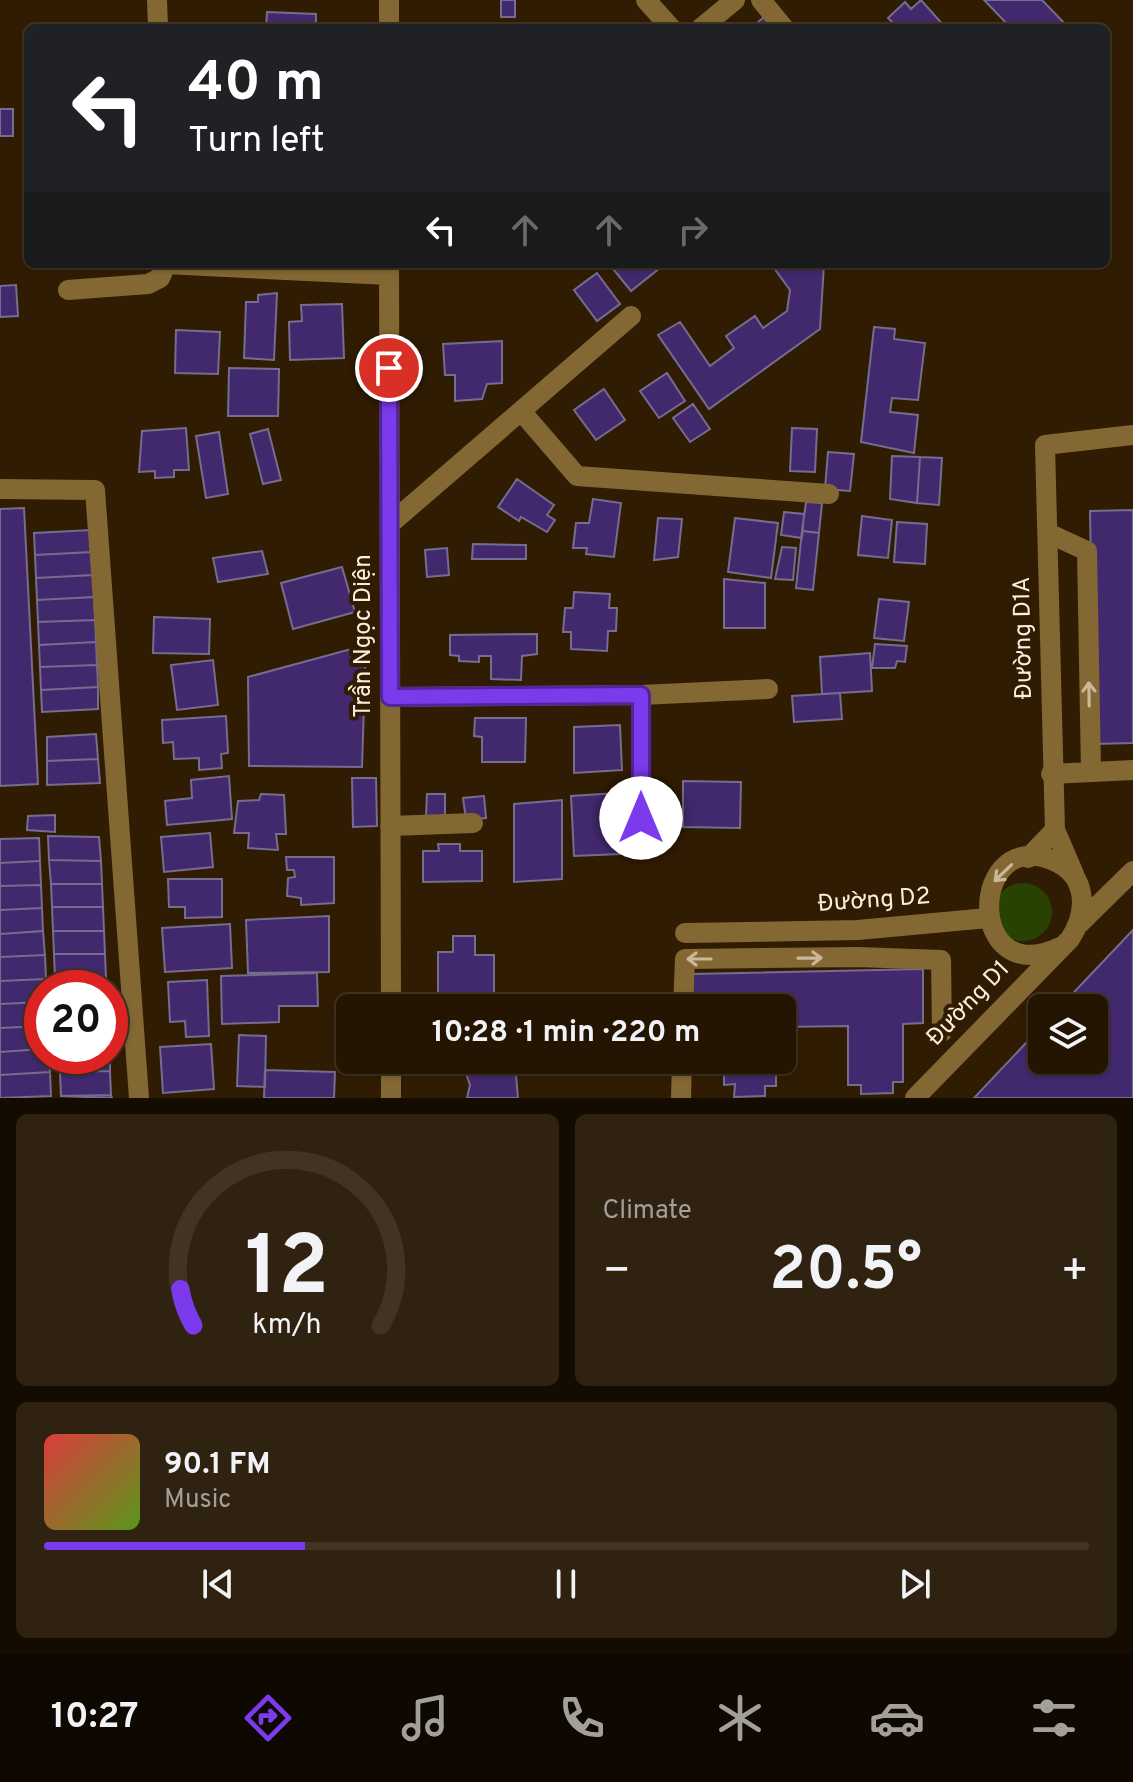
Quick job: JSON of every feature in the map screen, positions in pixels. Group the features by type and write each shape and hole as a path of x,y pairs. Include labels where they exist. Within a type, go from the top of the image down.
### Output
{"street":[{"path":"157,0 158,24"},
{"path":"389,0 389,24"},
{"path":"646,0 667,24"},
{"path":"706,24 735,0"},
{"path":"761,0 781,24"},
{"path":"68,290 148,284 160,278 164,268"},
{"path":"299,268 389,270"},
{"name":"Trần Ngọc Diện","path":"389,270 391,994"},
{"path":"390,524 599,347 631,316"},
{"path":"521,411 577,476 829,494"},
{"name":"Đường D1A","path":"1075,878 1055,830 1051,774 1045,445 1133,435"},
{"path":"0,489 95,490 139,1098"},
{"path":"1048,533 1087,551 1091,772"},
{"path":"390,697 641,695 768,689"},
{"path":"641,695 641,818"},
{"path":"1051,774 1133,770"},
{"path":"390,826 473,823"},
{"path":"1055,830 1028,858 1004,869 989,891 988,918 994,932 1017,951 1046,953 1060,947 1133,871"},
{"path":"1028,858 1055,861 1075,878 1084,908 1080,923"},
{"name":"Đường D2","path":"685,933 858,930 988,918"},
{"path":"858,930 858,957"},
{"path":"762,932 763,959"},
{"name":"Đường D1","path":"915,1098 1060,947"},
{"path":"684,994 685,959 858,957 941,960 942,1032"},
{"path":"391,1074 391,1098"},
{"path":"681,1098 682,1074"}],"green space":[{"path":"1023,883 1043,892 1052,912 1043,932 1023,941 1003,932 994,912 1003,892"}],"building":[{"path":"501,0 515,0 515,17 501,17"},
{"path":"921,0 942,24 894,24 888,18 905,2 911,9"},
{"path":"984,0 1042,0 1065,24 1007,24"},
{"path":"267,12 316,14 316,24 266,24"},
{"path":"764,17 770,24 756,24"},
{"path":"0,109 13,109 13,136 0,136"},
{"path":"612,268 660,268 631,291"},
{"path":"774,268 824,268 820,329 709,409 658,335 680,322 710,366 734,348 726,336 755,316 763,328 787,311 790,290"},
{"path":"597,273 620,304 597,321 574,290"},
{"path":"16,285 18,316 0,317 0,286"},
{"path":"277,293 274,360 244,358 246,302 258,302 258,295"},
{"path":"342,304 344,358 290,360 289,322 302,321 301,305"},
{"path":"874,327 895,329 894,339 925,343 918,400 892,398 890,412 918,415 914,453 861,442"},
{"path":"176,330 220,332 218,374 175,373"},
{"path":"502,341 502,383 487,384 482,399 455,401 455,375 445,375 443,344"},
{"path":"229,368 279,369 278,416 228,416"},
{"path":"667,373 685,401 659,418 640,391"},
{"path":"604,389 625,420 596,440 574,410"},
{"path":"693,404 710,429 690,442 673,418"},
{"path":"186,428 189,470 174,470 174,477 155,478 155,471 139,472 142,431"},
{"path":"792,428 817,429 815,472 790,471"},
{"path":"268,429 281,480 263,484 250,434"},
{"path":"219,432 228,494 206,498 196,436"},
{"path":"828,452 854,454 850,491 825,489"},
{"path":"892,456 920,457 917,503 890,499"},
{"path":"920,457 942,458 939,505 917,503"},
{"path":"517,479 554,505 547,515 555,520 547,532 521,517 519,521 498,507"},
{"path":"593,499 621,503 614,557 586,554 587,548 573,548 576,523 589,523"},
{"path":"806,502 822,503 819,533 802,531"},
{"path":"24,508 38,784 0,786 0,509"},
{"path":"1133,510 1133,743 1094,744 1090,511"},
{"path":"784,512 804,514 802,538 781,535"},
{"path":"862,516 892,520 888,558 858,555"},
{"path":"658,518 682,519 678,557 654,560"},
{"path":"735,518 778,523 771,578 728,572"},
{"path":"897,522 927,524 925,564 894,562"},
{"path":"91,530 92,552 35,555 34,533"},
{"path":"802,531 819,533 813,590 796,588"},
{"path":"473,544 526,545 526,559 472,559"},
{"path":"782,547 796,548 793,580 775,579"},
{"path":"447,548 449,575 427,577 425,550"},
{"path":"262,551 268,574 218,582 213,558"},
{"path":"92,552 93,575 36,578 35,555"},
{"path":"342,567 355,612 293,629 281,583"},
{"path":"93,575 94,597 37,600 36,578"},
{"path":"724,579 765,583 765,628 724,628"},
{"path":"574,592 610,594 609,608 617,608 616,631 608,631 607,651 571,649 571,632 563,632 565,608 573,608"},
{"path":"94,597 95,620 38,622 37,600"},
{"path":"879,599 909,602 904,641 874,638"},
{"path":"154,617 210,619 209,654 153,653"},
{"path":"95,620 96,642 39,645 38,622"},
{"path":"537,634 537,654 522,656 521,680 491,679 491,656 479,656 479,662 459,661 459,656 450,655 450,635"},
{"path":"96,642 97,665 40,667 39,645"},
{"path":"875,644 907,646 905,662 897,661 895,668 872,668"},
{"path":"366,645 362,767 249,766 248,677"},
{"path":"870,653 872,691 822,694 820,657"},
{"path":"213,660 218,705 177,710 171,665"},
{"path":"97,665 98,687 41,690 40,667"},
{"path":"98,687 98,709 42,712 41,690"},
{"path":"840,693 842,719 794,722 792,696"},
{"path":"226,716 228,753 221,754 222,768 199,770 199,758 174,759 173,742 163,743 162,720"},
{"path":"475,718 526,718 525,762 482,762 482,737 474,736"},
{"path":"620,725 622,770 574,773 574,727"},
{"path":"96,734 98,759 47,761 47,737"},
{"path":"98,759 100,783 47,785 47,761"},
{"path":"229,776 232,819 167,825 165,801 192,798 191,780"},
{"path":"352,778 376,778 377,826 353,827"},
{"path":"683,781 741,782 740,828 683,827"},
{"path":"617,793 620,854 574,856 571,796"},
{"path":"261,794 284,795 286,834 276,834 278,850 248,848 249,833 234,833 238,801 259,800"},
{"path":"427,794 445,794 445,817 426,817"},
{"path":"484,796 486,818 466,820 463,798"},
{"path":"562,800 562,879 514,882 514,804"},
{"path":"55,815 55,832 27,830 28,816"},
{"path":"210,833 213,867 164,872 161,837"},
{"path":"48,836 99,837 101,861 49,860"},
{"path":"39,838 40,861 0,863 0,839"},
{"path":"438,844 460,844 460,851 482,851 482,881 423,882 423,851 439,851"},
{"path":"286,857 334,857 334,903 301,905 301,898 287,896 288,878 295,877 294,870 287,870"},
{"path":"49,860 101,861 102,884 51,884"},
{"path":"40,861 41,885 0,886 0,863"},
{"path":"168,879 222,879 222,917 185,918 185,907 169,907"},
{"path":"51,884 102,884 103,907 52,907"},
{"path":"41,885 42,908 0,910 0,886"},
{"path":"52,907 103,907 104,931 53,931"},
{"path":"42,908 43,931 0,934 0,910"},
{"path":"329,916 329,972 248,973 246,920"},
{"path":"230,924 232,968 165,972 162,928"},
{"path":"1133,930 1133,1098 974,1098 1028,1041 1028,1074 1108,1074 1108,994 1072,994"},
{"path":"43,931 45,955 0,957 0,934"},
{"path":"53,931 104,931 105,954 54,954"},
{"path":"453,936 475,936 475,955 494,955 494,994 438,994 438,952 453,952"},
{"path":"54,954 105,954 106,970 55,970"},
{"path":"45,955 46,970 24,970 24,980 0,981 0,957"},
{"path":"923,969 923,1023 903,1024 903,1082 893,1082 893,1093 861,1094 861,1085 848,1085 848,1026 796,1027 796,994 692,994 692,974"},
{"path":"317,973 318,1006 279,1006 279,1022 222,1024 221,976"},
{"path":"24,980 24,1003 0,1004 0,981"},
{"path":"207,980 209,1036 186,1037 185,1021 170,1022 168,982"},
{"path":"24,1003 24,1027 0,1028 0,1004"},
{"path":"24,1027 24,1050 0,1052 0,1028"},
{"path":"239,1035 266,1036 265,1087 237,1086"},
{"path":"211,1044 214,1089 163,1093 160,1047"},
{"path":"24,1050 24,1074 0,1075 0,1052"},
{"path":"265,1070 335,1072 334,1098 264,1098"},
{"path":"50,1074 51,1096 0,1098 0,1075"},
{"path":"60,1074 110,1074 111,1095 61,1096"},
{"path":"466,1074 516,1074 518,1098 467,1098 470,1085"},
{"path":"724,1074 776,1074 776,1086 765,1086 765,1096 734,1097 735,1084 724,1085"},
{"path":"111,1095 112,1098 61,1096"}],"route":[{"path":"389,368 390,697 641,695 641,818"}]}
